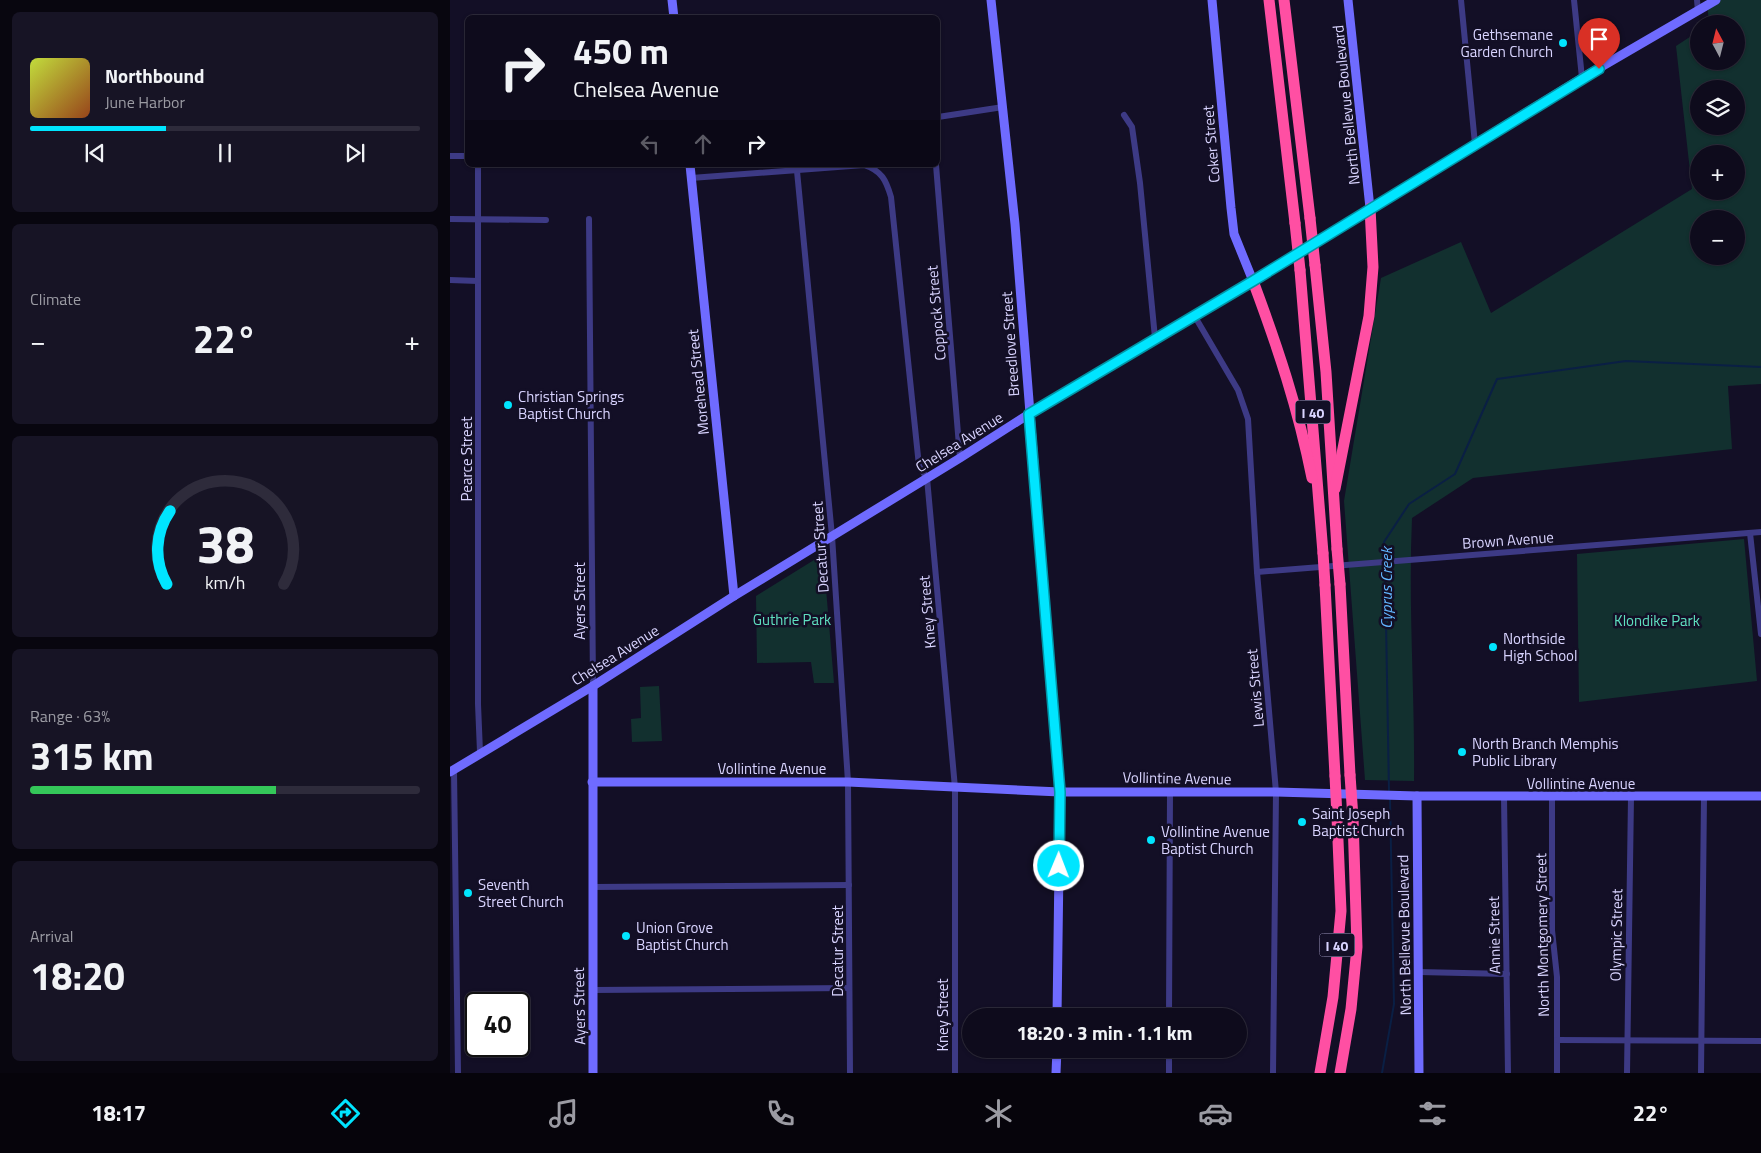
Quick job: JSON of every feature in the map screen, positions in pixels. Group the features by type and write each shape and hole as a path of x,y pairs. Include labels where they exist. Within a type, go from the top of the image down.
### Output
{"highway":[{"name":"I 40","path":"1269,0 1300,270 1322,532 1337,817 1341,911 1333,998 1320,1073"},
{"name":"I 40","path":"1284,0 1315,265 1335,489 1353,818 1357,947 1351,1009 1340,1073"},
{"path":"1335,489 1369,316 1373,267 1370,208"},
{"path":"1253,281 1283,362 1301,422 1322,532"}],"street":[{"path":"672,0 674,15"},
{"name":"Breedlove Street","path":"991,0 1003,107 1060,792 1057,1008"},
{"name":"Coker Street","path":"1212,0 1230,208 1234,234 1253,281"},
{"name":"North Bellevue Boulevard","path":"1348,0 1370,208"},
{"path":"1462,0 1475,144"},
{"path":"1574,0 1582,78"},
{"path":"1697,0 1698,11"},
{"name":"Chelsea Avenue","path":"452,771 480,752 593,686 734,596 1029,414 1253,281 1582,78 1716,0"},
{"path":"940,117 1003,107"},
{"path":"1124,115 1132,127 1140,183 1155,338"},
{"path":"450,156 465,156"},
{"name":"Pearce Street","path":"478,167 478,704 480,752"},
{"name":"Morehead Street","path":"690,167 734,596"},
{"path":"691,178 842,167"},
{"name":"Kney Street","path":"870,167 878,170 886,181 891,197 919,466 927,478 955,788 956,1073"},
{"name":"Coppock Street","path":"936,167 960,458"},
{"name":"Decatur Street","path":"797,171 832,536 848,782 850,1073"},
{"path":"450,219 546,220"},
{"name":"Ayers Street","path":"588,219 593,686 593,1073"},
{"path":"450,280 478,281"},
{"name":"Lewis Street","path":"1194,315 1238,390 1248,419 1257,572 1276,792 1273,1073"},
{"name":"Brown Avenue","path":"1257,572 1761,532"},
{"path":"1750,533 1761,634"},
{"path":"452,771 458,1073"},
{"name":"Vollintine Avenue","path":"592,782 848,782 1060,792 1276,792 1381,796 1761,796"},
{"path":"1169,1008 1170,791"},
{"name":"North Bellevue Boulevard","path":"1417,796 1419,1073"},
{"name":"Annie Street","path":"1504,796 1508,1073"},
{"name":"North Montgomery Street","path":"1552,796 1552,930 1557,976 1557,1073"},
{"name":"Olympic Street","path":"1627,1073 1631,797"},
{"path":"1700,1073 1704,797"},
{"path":"592,887 849,885"},
{"path":"1419,972 1507,974"},
{"path":"593,990 849,988"},
{"path":"1557,1040 1761,1041"},
{"path":"1056,1058 1056,1073"},
{"path":"1169,1058 1169,1073"}],"green space":[{"path":"1707,0 1761,0 1761,384 1728,386 1732,449 1473,478 1412,518 1411,584 1414,781 1365,780 1344,501 1381,278 1461,242 1491,313 1690,190 1690,200 1745,200 1745,145 1690,145 1690,171 1676,46 1690,37 1690,70 1745,70 1745,15 1708,15"},
{"name":"Klondike Park","path":"1744,539 1757,681 1579,702 1577,554"},
{"name":"Guthrie Park","path":"814,560 824,565 834,683 814,683 811,662 757,663 756,596"},
{"path":"659,686 662,741 632,742 631,719 641,718 640,687"}],"waterway":[{"name":"Cyprus Creek","path":"1385,560 1384,542 1409,504 1455,474 1497,379 1626,361 1761,367"},
{"name":"Cyprus Creek","path":"1385,564 1389,792"},
{"name":"Cyprus Creek","path":"1382,1073 1394,1004 1390,799"}],"place":[{"name":"Gethsemane Garden Church","path":"1563,43"},
{"name":"Christian Springs Baptist Church","path":"508,405"},
{"name":"Northside High School","path":"1493,647"},
{"name":"North Branch Memphis Public Library","path":"1462,752"},
{"name":"Saint Joseph Baptist Church","path":"1302,822"},
{"name":"Vollintine Avenue Baptist Church","path":"1151,840"},
{"name":"Seventh Street Church","path":"468,893"},
{"name":"Union Grove Baptist Church","path":"626,936"}],"route":[{"path":"1059,866 1060,792 1029,414 1253,281 1372,206 1599,69"}]}
